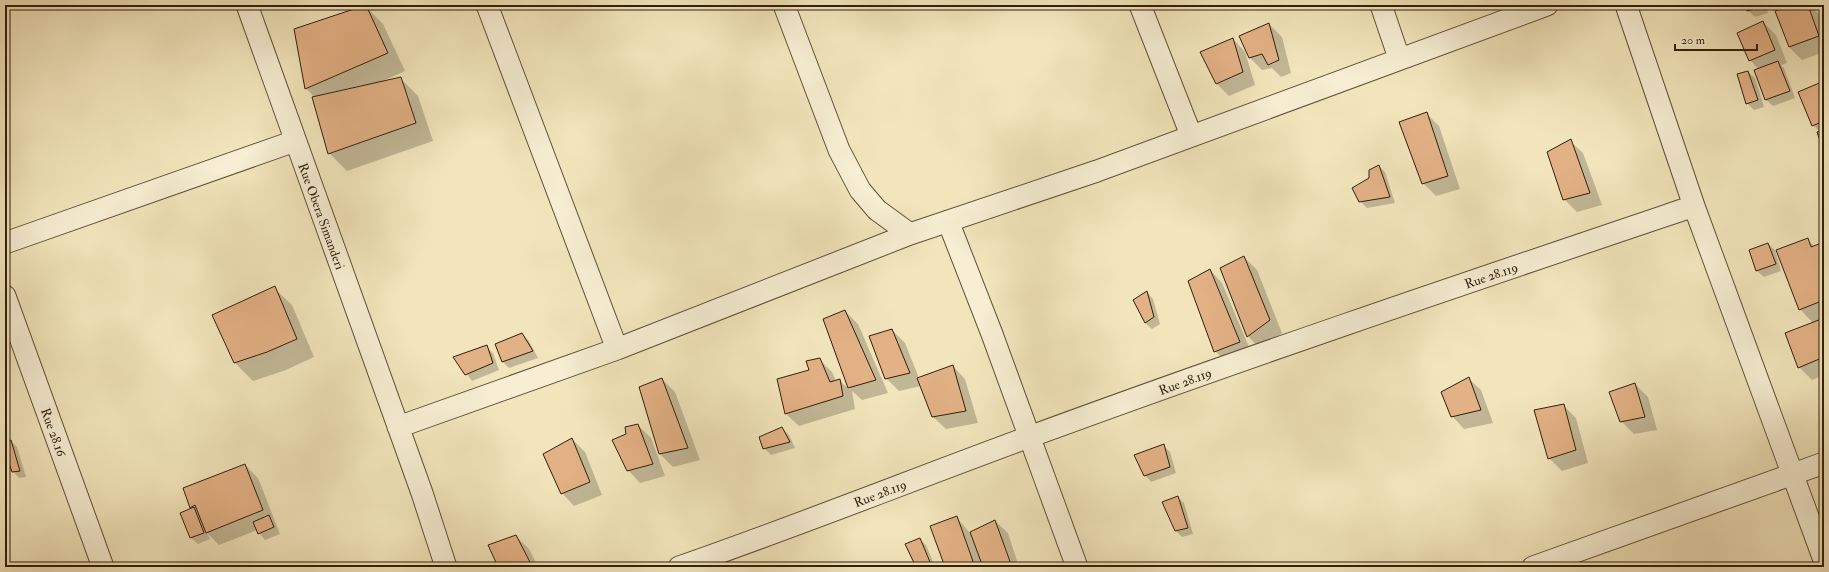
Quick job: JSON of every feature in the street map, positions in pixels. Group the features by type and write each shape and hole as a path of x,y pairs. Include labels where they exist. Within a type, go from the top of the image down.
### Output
{"street":[{"name":"Rue Obera Simanderi","path":"247,5 398,427"},
{"path":"487,5 617,350"},
{"path":"784,5 839,150 860,190 876,210 910,234"},
{"path":"1140,5 1191,135"},
{"path":"1381,5 1399,58"},
{"path":"446,567 422,493 398,427 617,350 948,220 1097,171 1399,58 1547,5"},
{"path":"1626,5 1694,206 1824,560"},
{"path":"5,243 295,140"},
{"name":"Rue 28.119","path":"679,567 1029,437 1357,320 1694,206"},
{"path":"948,220 992,334 1077,567"},
{"name":"Rue 28.16","path":"5,296 103,567"},
{"path":"1533,567 1824,463"}],"building":[{"path":"366,5 388,53 305,89 294,29"},
{"path":"1745,5 1762,5 1762,7 1747,11"},
{"path":"1790,5 1808,5 1819,36 1789,47 1775,11"},
{"path":"1763,21 1775,50 1749,61 1737,33"},
{"path":"1269,23 1279,60 1268,65 1262,54 1249,58 1239,36"},
{"path":"1233,38 1243,72 1216,84 1200,52"},
{"path":"1778,61 1790,91 1765,100 1754,70"},
{"path":"1748,71 1758,100 1746,104 1737,74"},
{"path":"401,77 416,123 328,154 312,97"},
{"path":"1824,81 1824,121 1812,126 1798,92"},
{"path":"1427,112 1448,176 1422,184 1399,122"},
{"path":"1824,129 1824,153 1817,132"},
{"path":"1571,139 1590,193 1563,200 1547,152"},
{"path":"1379,165 1390,197 1359,202 1352,188 1369,178 1369,170"},
{"path":"1808,238 1811,247 1824,242 1824,300 1799,310 1776,250"},
{"path":"1768,243 1776,264 1756,271 1749,250"},
{"path":"1244,256 1270,320 1247,337 1220,268"},
{"path":"1210,269 1240,342 1214,352 1188,281"},
{"path":"275,286 297,339 267,352 234,363 212,315"},
{"path":"1147,291 1154,317 1145,323 1133,300"},
{"path":"845,310 876,380 848,388 823,319"},
{"path":"1824,318 1824,357 1798,368 1785,333"},
{"path":"892,329 910,373 885,379 869,336"},
{"path":"522,333 533,351 502,362 495,344"},
{"path":"487,345 493,363 465,375 453,357"},
{"path":"820,358 830,382 840,379 843,396 785,414 777,379 809,370 806,361"},
{"path":"953,365 966,411 932,417 917,378"},
{"path":"1469,377 1481,410 1451,417 1441,392"},
{"path":"662,378 688,448 659,454 639,387"},
{"path":"1635,383 1645,417 1620,422 1609,392"},
{"path":"1564,404 1576,450 1548,459 1534,410"},
{"path":"638,424 653,464 627,471 612,440 626,434 625,427"},
{"path":"782,427 790,442 763,449 759,437"},
{"path":"572,438 590,482 561,494 543,454"},
{"path":"11,440 20,471 12,472 9,463 5,464 5,442"},
{"path":"1164,444 1170,467 1144,476 1134,455"},
{"path":"245,464 263,510 206,533 195,505 190,508 183,488"},
{"path":"1178,496 1188,528 1175,531 1162,502"},
{"path":"194,507 204,533 190,538 180,513"},
{"path":"269,515 274,527 258,534 253,522"},
{"path":"957,516 975,567 945,567 930,526"},
{"path":"995,520 1012,567 983,567 970,532"},
{"path":"516,535 532,566 498,567 488,545"},
{"path":"920,538 932,567 916,567 905,544"}]}
